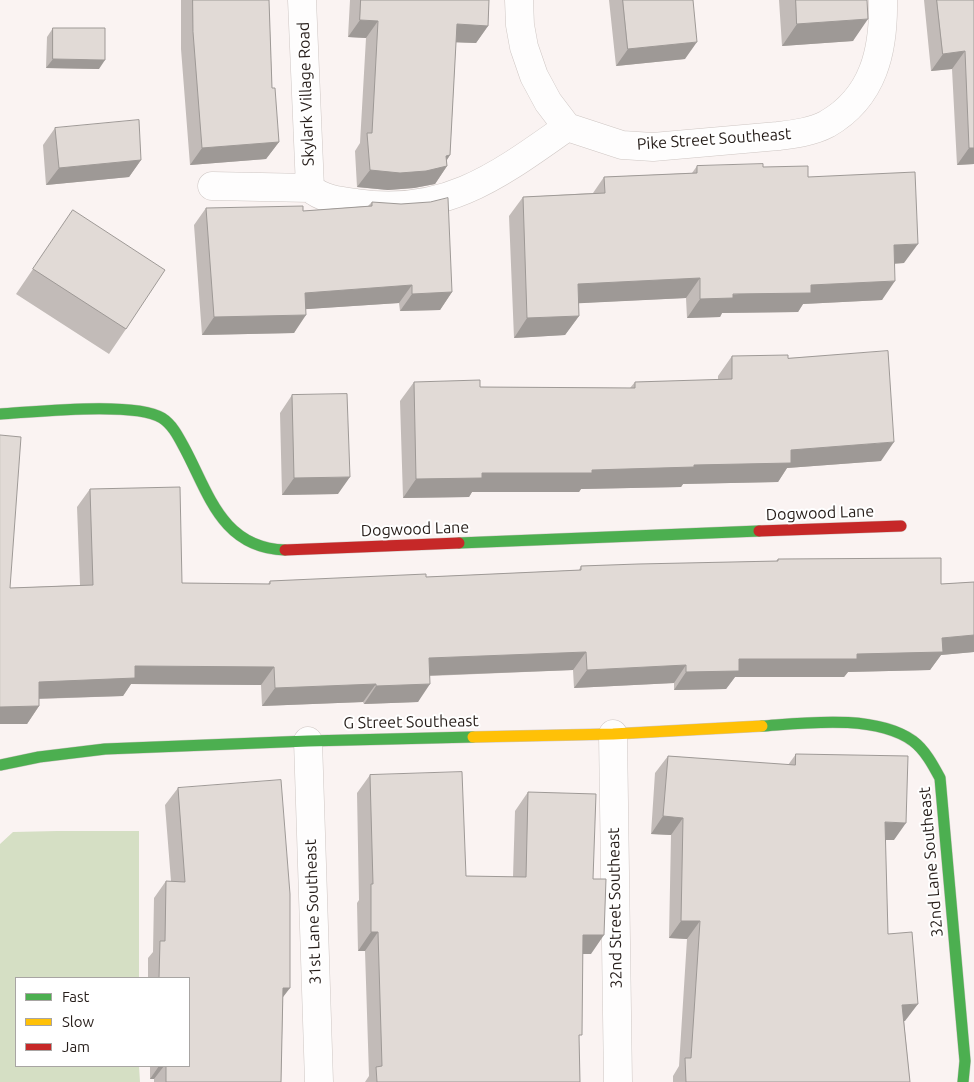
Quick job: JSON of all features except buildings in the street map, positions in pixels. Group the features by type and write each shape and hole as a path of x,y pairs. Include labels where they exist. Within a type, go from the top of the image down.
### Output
{"street":[{"name":"Skylark Village Road","path":"302,0 310,188"},
{"path":"212,186 310,188 318,194 342,201 397,206 429,202 458,194 493,178 567,127 548,102 534,76 524,47 520,25 520,0"},
{"name":"Pike Street Southeast","path":"567,127 622,145 653,147 798,134 826,124 845,111 859,96 874,70 883,36 883,0"},
{"name":"Dogwood Lane","path":"0,414 88,410 141,411 162,418 179,436 213,507 225,524 236,534 253,544 270,548 307,549 901,526"},
{"name":"G Street Southeast","path":"0,765 39,757 105,749 308,741 613,734 824,722"},
{"name":"32nd Lane Southeast","path":"824,722 848,723 890,730 920,747 931,761 940,778 965,1060 964,1082"},
{"name":"32nd Street Southeast","path":"613,734 618,1082"},
{"name":"31st Lane Southeast","path":"308,741 319,1082"}],"green space":[{"path":"139,831 139,977 15,977 15,1067 139,1067 140,1082 0,1082 0,844 13,832"}],"traffic: fast":[{"path":"0,414 108,409 149,413 162,418 175,432 220,516 232,529 246,540 264,547 285,550"},
{"path":"459,543 759,531"},
{"path":"762,726 839,722 879,727 897,732 913,741 925,753 935,768 940,778 965,1061 963,1082"},
{"path":"0,765 39,757 105,749 473,737"}],"traffic: slow":[{"path":"473,737 613,734 762,726"}],"traffic: jam":[{"path":"759,531 901,526"},
{"path":"285,550 459,543"}]}
